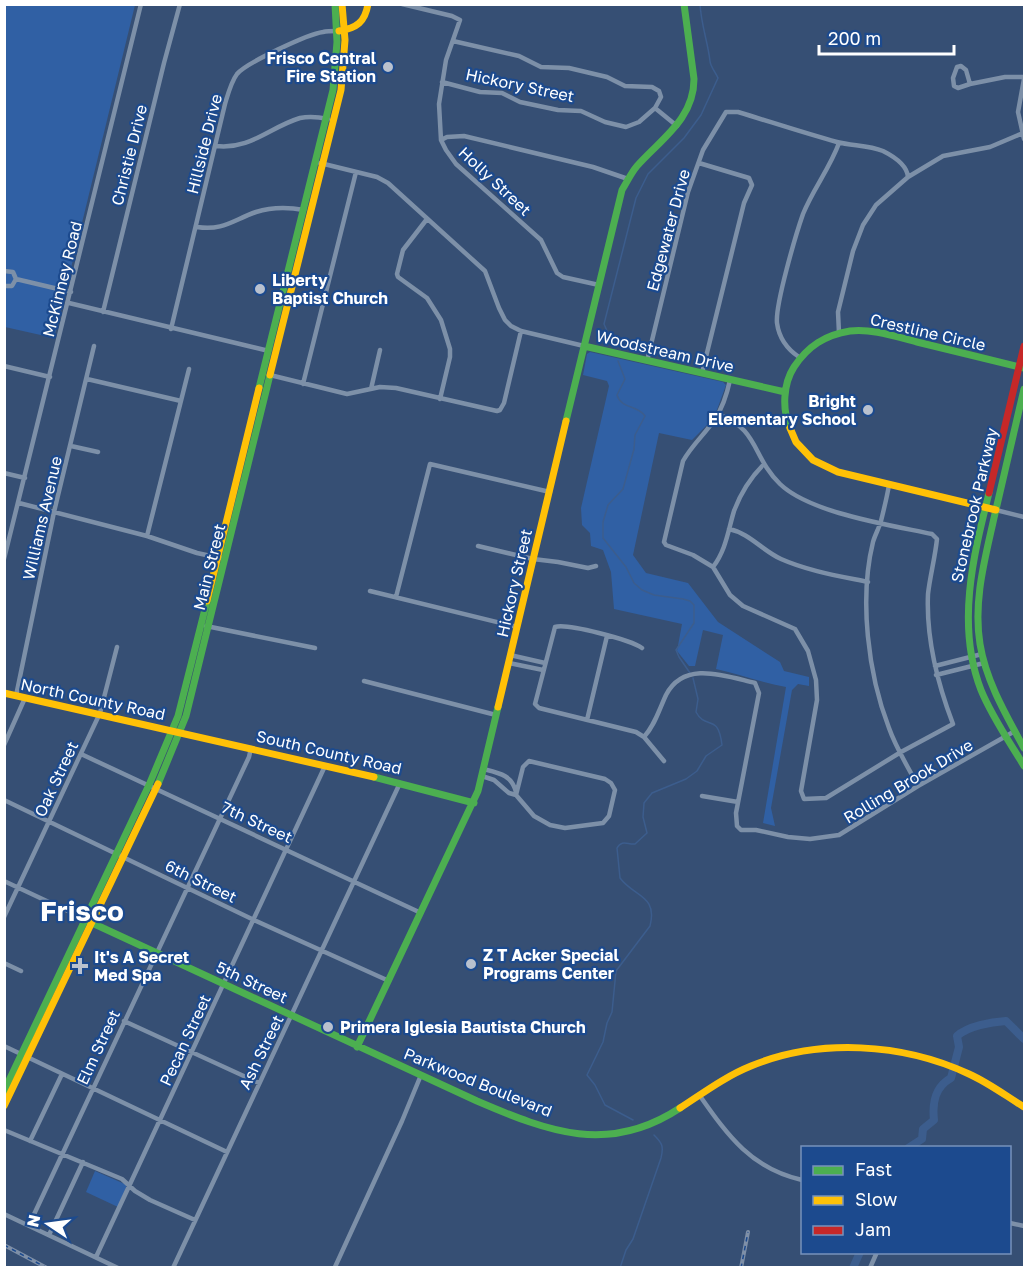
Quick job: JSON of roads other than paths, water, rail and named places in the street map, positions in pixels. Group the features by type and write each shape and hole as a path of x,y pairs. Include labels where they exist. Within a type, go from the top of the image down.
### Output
{"main road":[{"name":"Main Street","path":"335,4 340,31"},
{"name":"Main Street","path":"191,682 198,667 217,557 248,454 330,119 342,4"},
{"path":"340,31 357,28 363,22 368,4"},
{"name":"Hickory Street","path":"357,1047 474,803 618,203 635,168 687,113 694,89 684,4"},
{"name":"Main Street","path":"266,375 269,351 290,281"},
{"name":"Crestline Circle","path":"785,392 791,369 799,357 814,343 839,333 865,331 1022,368"},
{"name":"Woodstream Drive","path":"584,346 785,392"},
{"name":"Stonebrook Parkway","path":"1024,346 1022,368 973,559 968,590 967,621 972,657 987,702 1024,766"},
{"name":"Stonebrook Parkway","path":"1024,389 977,597 977,616 984,663 996,695 1024,748"},
{"path":"785,392 786,422 794,440 816,463 831,470 996,510"},
{"name":"Main Street","path":"4,1091 24,1055 177,731 191,682 196,642 205,625 225,559 235,503"},
{"path":"196,642 200,645 198,667"},
{"name":"North County Road","path":"4,693 177,731"},
{"name":"South County Road","path":"177,731 400,783 474,803"},
{"name":"5th Street","path":"88,921 357,1047"},
{"name":"Parkwood Boulevard","path":"357,1047 524,1119 550,1128 597,1136 634,1130 657,1122 747,1067 778,1055 809,1049 857,1048 919,1056 964,1071 1024,1107"},
{"name":"Main Street","path":"4,1106 24,1055"}],"street":[{"name":"McKinney Road","path":"4,559 141,4"},
{"name":"Christie Drive","path":"103,312 180,4"},
{"name":"Holly Street","path":"402,4 459,18 460,22 446,60 438,104 441,140 446,150 456,164 541,240 557,273 563,277 598,285"},
{"name":"Hillside Drive","path":"171,329 227,98 238,73 312,35 340,31"},
{"name":"Hickory Street","path":"442,82 474,90 502,93 520,102 558,111 581,111 605,122 626,127 639,122 655,108 661,94 652,87 625,86 607,77 569,68 541,67 522,57 453,41"},
{"path":"970,84 966,70 961,66 957,67 953,78 954,86 958,88 1005,77 1024,78 1018,112 1024,139"},
{"path":"655,108 677,126"},
{"name":"Edgewater Drive","path":"647,361 688,192 710,136 726,112 738,112 839,143"},
{"path":"216,146 226,147 247,142 299,118 330,119"},
{"path":"839,333 838,312 845,280 863,225 876,205 908,177 942,156 990,147 1023,133"},
{"path":"441,140 447,137 464,136 593,167 628,179"},
{"path":"799,357 781,338 777,320 779,304 803,214 808,201 831,163 839,143 884,152 902,164 908,177"},
{"path":"266,375 346,394 380,387 396,388 493,412 500,410 504,403 521,331 505,320 485,271 386,181 319,163"},
{"path":"699,163 749,178 752,185 744,202 702,373"},
{"path":"303,384 356,172"},
{"path":"196,227 223,227 267,209 285,208 307,211"},
{"path":"427,219 404,250 397,274 427,298 441,320 450,349 450,357 440,399"},
{"path":"4,271 13,272 16,279"},
{"path":"16,279 71,292"},
{"path":"4,286 12,286 16,279"},
{"path":"69,303 269,351"},
{"name":"Woodstream Drive","path":"521,331 584,346"},
{"name":"Williams Avenue","path":"16,696 54,512 94,346"},
{"path":"371,389 380,350"},
{"path":"4,366 50,377"},
{"path":"147,536 189,369"},
{"path":"87,379 181,401"},
{"path":"718,414 740,424 749,435 764,464 780,484 809,501 834,512 932,534 937,539 928,593 929,635 936,675 953,724 901,752 826,798 804,799 802,796 801,786 818,700 816,680 808,651 795,629 743,606 725,589 713,567 693,555 666,545 664,537 684,461 689,451 718,414 727,394 730,380"},
{"path":"71,446 98,452"},
{"path":"396,597 430,464 550,492"},
{"path":"713,567 723,552 738,502 748,481 764,464"},
{"path":"4,472 25,478"},
{"path":"889,485 873,542 867,582 866,613 877,689 888,727 918,786"},
{"path":"19,503 225,559"},
{"path":"996,510 1024,517"},
{"path":"729,529 740,532 768,553 784,561 867,582"},
{"path":"478,546 533,559 588,568 596,566"},
{"path":"370,591 517,627"},
{"path":"205,625 315,648"},
{"path":"642,648 628,641 566,626 555,627 535,704 539,708 628,729 644,737 664,761"},
{"path":"587,720 607,636"},
{"name":"Oak Street","path":"4,917 99,713 117,647"},
{"path":"935,666 982,654"},
{"path":"510,659 545,663"},
{"path":"510,659 543,670"},
{"path":"936,675 984,663"},
{"path":"644,737 651,729 667,693 683,677 707,672 754,683 758,688 738,802 702,796"},
{"path":"364,681 496,715"},
{"path":"4,745 25,698"},
{"name":"Rolling Brook Drive","path":"738,802 736,817 738,828 795,838 833,837 848,831 918,786 1015,731"},
{"name":"Elm Street","path":"29,1225 249,757 251,748"},
{"name":"7th Street","path":"81,754 421,913"},
{"path":"483,773 508,778 513,783 516,795 534,816 556,827 599,825 606,821 615,790 613,785 605,779 527,762 523,767 516,795"},
{"name":"Pecan Street","path":"96,1257 325,766"},
{"path":"483,773 509,793 516,795"},
{"path":"500,786 508,778"},
{"name":"Ash Street","path":"173,1268 400,783"},
{"name":"6th Street","path":"4,800 254,920 388,981"},
{"name":"5th Street","path":"4,881 88,921"},
{"path":"4,963 21,971"},
{"path":"124,1021 259,1083"},
{"path":"4,1047 226,1152"},
{"path":"30,1141 62,1074"},
{"path":"335,1267 422,1075"},
{"path":"699,1096 731,1138 753,1159 780,1174 801,1180"},
{"path":"4,1130 122,1179 130,1188 150,1200 195,1220"},
{"path":"49,1235 83,1162"},
{"path":"4,1214 118,1268"},
{"path":"870,1268 876,1254"}],"waterway":[{"path":"614,347 604,324 636,198 648,174 684,138 701,115 718,78 710,63 700,4"},
{"path":"618,361 625,379 617,395 622,403 645,416 635,435 634,449 623,489 608,505 603,522 603,538 626,567 634,583 642,590 654,595 690,601 694,605 694,623 676,650 690,673"},
{"path":"633,1120 605,1105 587,1075 603,1042 612,1012 616,971 650,926 652,916 648,902 620,878 617,848 623,843 635,844 647,833 643,817 644,803 652,793 686,779 697,771 706,756 722,745 715,725 704,721 696,712 698,699 693,678"},
{"path":"911,1146 922,1139 923,1129 934,1120 938,1090 951,1078 959,1047 957,1036 973,1027 1006,1021 1024,1039"},
{"path":"620,1268 626,1250 633,1239 661,1158 662,1145 654,1135"},
{"path":"853,1268 859,1254"}],"railway":[{"path":"741,1268 748,1232"},
{"path":"4,1245 47,1268"}],"place":[{"name":"Frisco Central Fire Station","path":"388,67"},
{"name":"Liberty Baptist Church","path":"260,289"},
{"name":"Bright Elementary School","path":"868,410"},
{"name":"Z T Acker Special Programs Center","path":"471,964"},
{"name":"It's A Secret Med Spa","path":"80,966"},
{"name":"Primera Iglesia Bautista Church","path":"328,1027"}],"district":[{"name":"Frisco","path":"82,911"}]}
